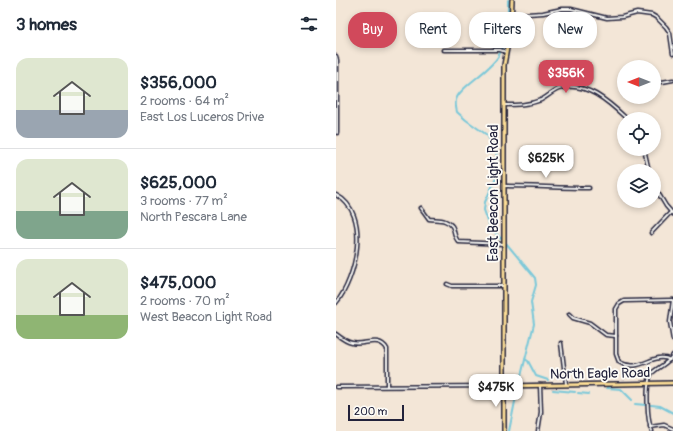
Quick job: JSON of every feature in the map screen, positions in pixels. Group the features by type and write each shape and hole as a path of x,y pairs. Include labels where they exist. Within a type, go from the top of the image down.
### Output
{"main road":[{"name":"East Beacon Light Road","path":"512,0 512,12"},
{"name":"East Beacon Light Road","path":"504,48 503,51 505,286 504,431"},
{"name":"North Eagle Road","path":"504,386 673,383"}],"street":[{"path":"535,14 571,9 607,18 622,17 636,13 652,15 662,22 670,33 673,54"},
{"path":"444,50 503,51"},
{"path":"336,56 337,133"},
{"path":"661,82 673,80"},
{"path":"504,105 531,103 540,100 560,88 574,86 587,89 594,93 618,112"},
{"path":"504,186 589,188"},
{"path":"336,195 348,205 354,214 357,230 356,253 352,270 347,285 336,303"},
{"path":"651,234 672,213 661,199"},
{"path":"421,208 429,219 442,220 451,224 454,227 455,237 459,242 504,244"},
{"path":"447,284 452,286 505,286"},
{"path":"670,360 663,357 637,366 622,364 618,360 616,354 616,309 618,304 624,301 673,300 670,322 673,340"},
{"path":"569,314 573,318 590,323 606,335 616,336"},
{"path":"336,334 342,339 351,343 358,344 377,341 385,345 387,349 387,387"},
{"path":"561,343 566,384"},
{"path":"652,431 649,418 648,383 651,375 670,360 673,355"},
{"path":"538,431 541,412 540,385"},
{"name":"North Eagle Road","path":"336,387 504,386"},
{"path":"650,427 664,425 673,429"}],"waterway":[{"path":"502,240 490,227 484,210 485,202 497,176 496,150 487,135 457,112 456,100 458,95 490,67 499,55 506,35 508,0"},
{"path":"506,243 535,278 536,285 531,302 534,324 519,384"},
{"path":"525,359 528,361 536,376 548,380"},
{"path":"509,431 518,387"},
{"path":"607,388 621,389 632,400"},
{"path":"553,390 575,392"},
{"path":"578,393 589,394"},
{"path":"635,404 646,405"},
{"path":"651,405 660,406 673,413"}]}
